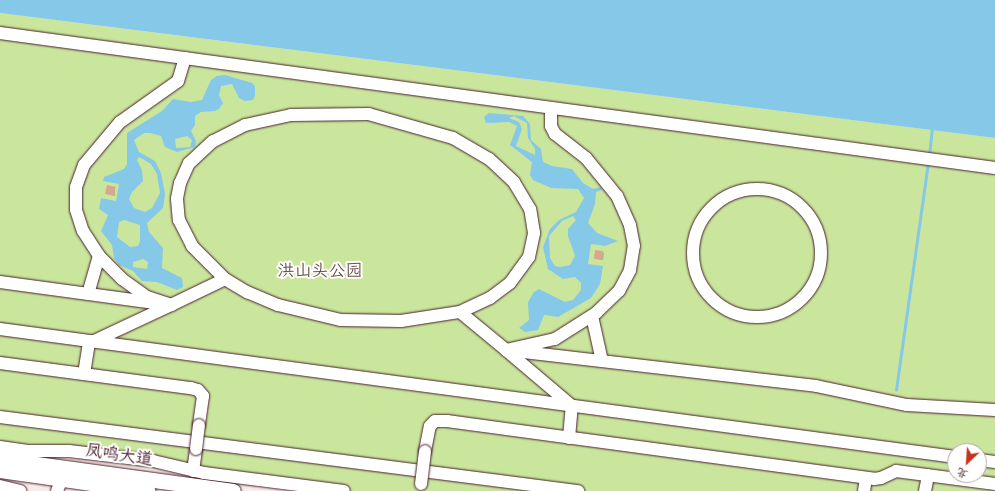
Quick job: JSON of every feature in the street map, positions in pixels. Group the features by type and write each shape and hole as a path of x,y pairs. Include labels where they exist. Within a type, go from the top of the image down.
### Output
{"main road":[{"name":"凤鸣大道","path":"0,458 67,480 233,491"},
{"name":"凤鸣大道","path":"0,470 148,491"}],"street":[{"path":"0,33 995,168"},
{"path":"171,305 147,297 122,279 99,256 83,231 76,210 76,188 84,165 120,122 178,81 186,58"},
{"path":"506,350 555,339 592,316 619,291 630,270 634,246 630,225 616,194 586,158 555,134 551,126 551,108"},
{"path":"369,114 453,138 489,158 514,182 530,209 534,233 529,257 510,283 490,298 460,312 401,321 341,320 278,305 225,279 192,246 179,220 177,199 180,183 189,163 213,141 245,125 291,115 369,114"},
{"path":"755,188 777,191 797,202 812,219 820,239 819,269 814,283 800,300 782,312 758,316 745,316 726,309 710,297 699,281 693,262 693,242 700,221 714,204 733,192 755,188"},
{"path":"88,294 99,256"},
{"path":"91,341 225,279"},
{"path":"0,282 171,305"},
{"path":"460,312 572,406"},
{"path":"592,316 602,361"},
{"path":"0,329 947,456"},
{"path":"84,374 91,341"},
{"path":"506,350 816,386 907,405 995,410"},
{"path":"0,363 198,390 203,396 193,471"},
{"path":"569,438 572,406"},
{"path":"0,417 578,491"},
{"path":"420,487 427,433 435,421 866,478 881,478 896,471 995,484"},
{"path":"0,447 28,451 69,451 153,461 193,471 344,491"},
{"path":"926,491 928,475"},
{"path":"864,491 866,478"},
{"path":"0,486 20,491"}],"green space":[{"name":"洪山头公园","path":"0,13 995,138 995,491 309,491 0,446"}],"water":[{"path":"0,0 995,0 995,138 0,13"},
{"path":"225,75 252,83 255,86 255,95 253,100 245,101 239,98 232,84 221,86 219,95 223,103 219,109 215,111 201,112 195,116 195,125 191,131 196,141 195,147 177,152 165,147 161,136 150,133 144,133 134,140 139,152 155,161 161,173 165,194 163,208 147,223 149,232 163,248 162,268 182,278 183,287 177,290 157,282 142,281 133,271 119,265 114,258 112,245 101,231 108,215 99,209 101,198 116,201 119,184 103,181 104,177 124,169 127,164 127,133 162,111 173,99 191,102 202,100 211,80 217,76","holes":["187,136 192,140 190,147 176,148 175,139","139,157 151,164 157,174 160,193 152,208 145,212 134,208 129,199 132,192 143,181 142,170 137,160","124,220 140,225 140,241 138,246 130,247 117,237 119,222","143,259 148,262 147,269 133,267 133,262"]},
{"path":"489,113 523,116 530,124 531,140 541,149 543,162 552,166 572,169 583,183 593,189 601,187 602,190 596,192 595,204 588,223 597,233 618,241 605,246 591,244 588,264 603,266 600,284 591,298 558,317 544,315 538,330 525,332 519,328 529,320 528,302 534,292 539,289 565,302 573,300 581,290 581,283 575,277 563,279 548,269 543,247 550,229 559,220 576,212 584,198 578,189 551,188 533,180 530,175 532,162 510,145 517,126 509,122 486,123 484,117","holes":["514,116 527,123 528,138 535,149 535,155 516,146 522,129 519,122 509,118","573,216 576,220 568,229 568,236 575,256 570,265 560,267 555,266 550,258 549,236 562,221"]}],"building":[{"path":"107,185 116,187 114,196 105,194"},
{"path":"595,250 603,251 602,260 594,259"}],"waterway":[{"path":"929,156 932,129"},
{"path":"896,390 928,163"}]}
